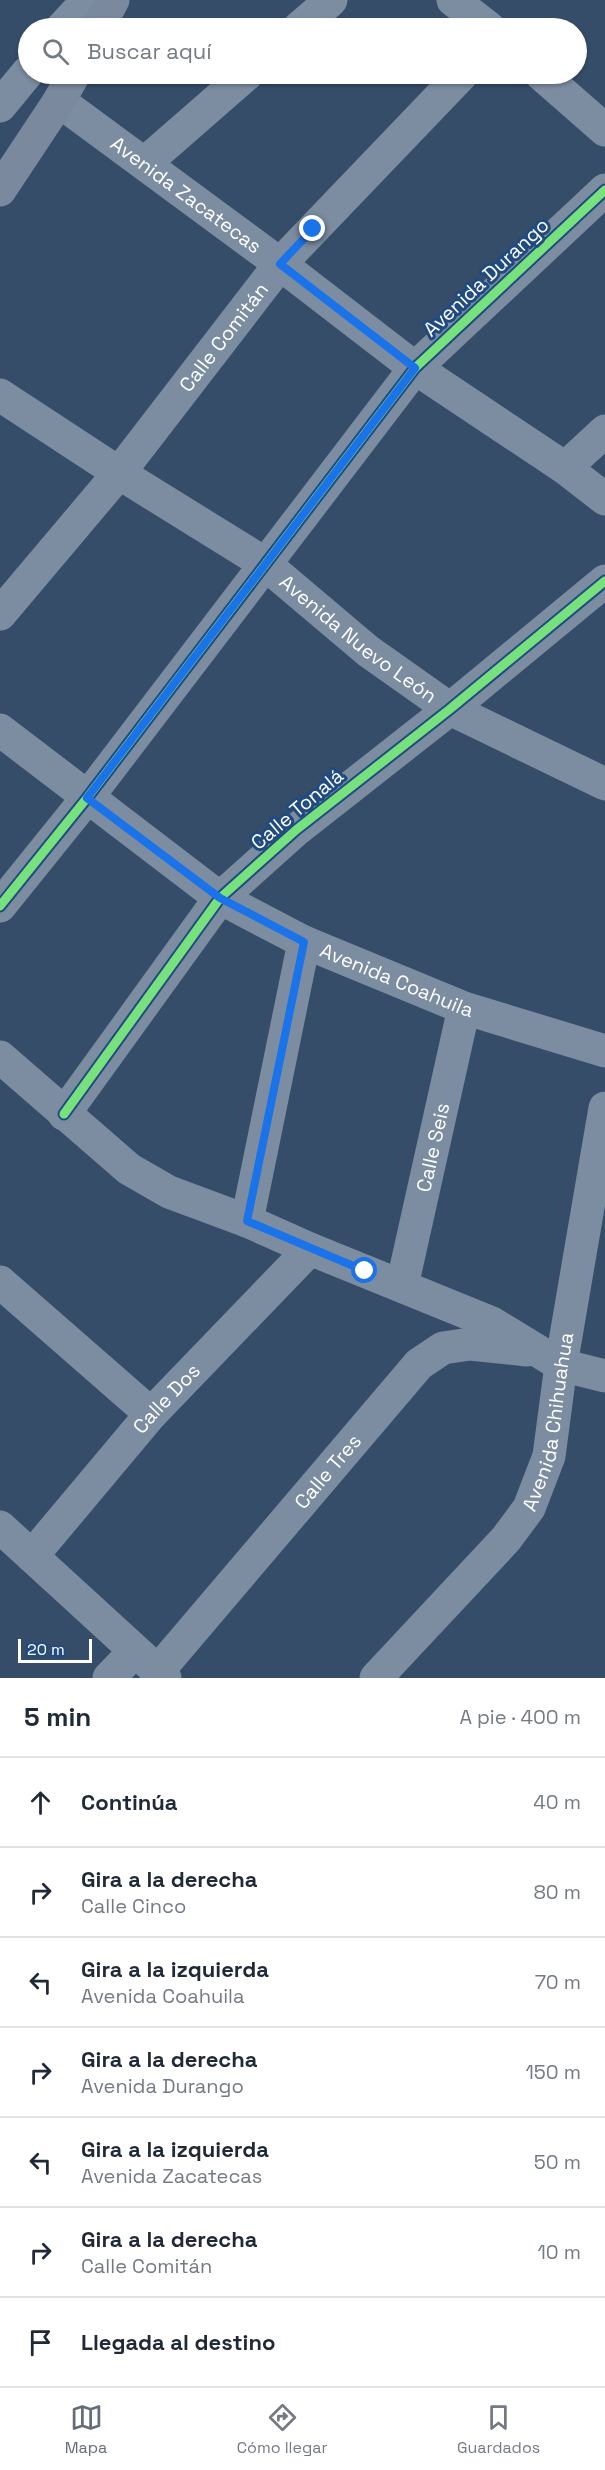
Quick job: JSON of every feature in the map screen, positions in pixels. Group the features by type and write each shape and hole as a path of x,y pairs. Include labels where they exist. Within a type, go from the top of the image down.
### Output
{"main road":[{"path":"103,18 113,0"},
{"path":"0,189 66,87"}],"street":[{"path":"71,18 87,0"},
{"path":"311,18 332,0"},
{"path":"453,0 476,18"},
{"path":"0,106 18,84"},
{"path":"145,163 236,84"},
{"name":"Calle Comitán","path":"0,614 119,473 280,264 452,84"},
{"path":"553,84 605,130"},
{"name":"Avenida Zacatecas","path":"66,87 145,163 415,368 565,468 605,500"},
{"name":"Avenida Durango","path":"0,906 87,798 415,368 605,190"},
{"name":"Avenida Nuevo León","path":"0,395 119,473 264,563 368,651 450,709 605,784"},
{"path":"565,468 605,431"},
{"name":"Calle Tonalá","path":"64,1114 220,898 296,830 450,709 605,581"},
{"name":"Avenida Coahuila","path":"0,730 220,898 304,942 464,1008 605,1051"},
{"path":"247,1221 304,942"},
{"name":"Calle Seis","path":"402,1286 464,1008"},
{"path":"0,1057 129,1169 169,1192 247,1221 492,1323 548,1358 605,1376"},
{"name":"Avenida Chihuahua","path":"376,1678 506,1539 529,1508 549,1456 548,1358 605,1108"},
{"name":"Calle Dos","path":"32,1556 151,1414 310,1249"},
{"path":"0,1282 151,1414"},
{"name":"Calle Tres","path":"109,1678 152,1667 419,1364 443,1348 470,1344 548,1358"},
{"path":"3,1536 32,1556 152,1667"}],"cycle path":[{"path":"0,906 87,798 415,368 605,190"},
{"path":"64,1114 220,898 296,830 450,709 605,581"}],"route":[{"path":"313,229 280,264 415,368 87,798 220,898 304,942 247,1221 365,1271"}]}
